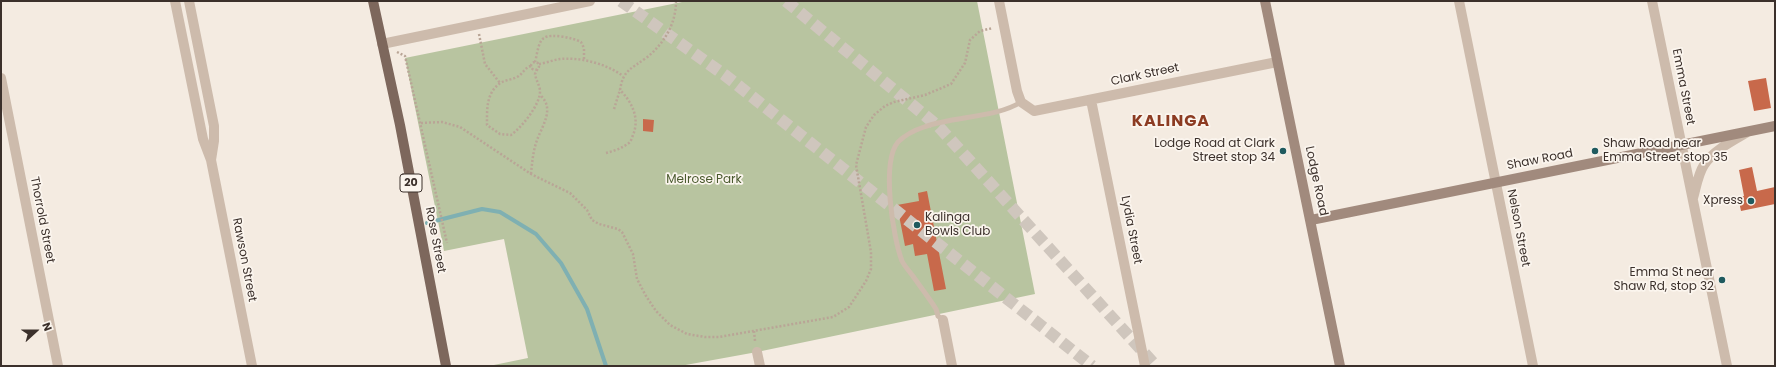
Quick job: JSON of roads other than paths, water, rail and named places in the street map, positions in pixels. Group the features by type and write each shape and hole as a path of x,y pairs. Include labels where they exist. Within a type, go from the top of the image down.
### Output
{"main road":[{"name":"Rose Street","path":"373,1 400,125 446,366"}],"street":[{"name":"Rawson Street","path":"175,1 203,139 211,160 252,366"},
{"name":"Rawson Street","path":"189,1 214,126 214,141 211,160"},
{"path":"382,44 590,1"},
{"path":"999,1 1017,91 1021,102"},
{"name":"Lodge Road","path":"1266,1 1277,62 1311,220 1340,366"},
{"name":"Nelson Street","path":"1459,1 1533,366"},
{"name":"Emma Street","path":"1652,1 1727,366"},
{"name":"Clark Street","path":"1021,102 1034,111 1277,62"},
{"name":"Thorrold Street","path":"1,78 58,366"},
{"name":"Lydia Street","path":"1091,100 1146,366"},
{"name":"Shaw Road","path":"1311,220 1775,126"},
{"path":"1693,200 1704,166 1711,157 1730,142 1746,133"},
{"path":"943,320 952,366"},
{"path":"757,352 760,366"}],"lane":[{"path":"943,320 938,316 936,309 903,263 896,237 889,187 892,156 898,143 911,132 918,129 956,118 1011,108 1021,102"}],"waterway":[{"path":"427,223 482,209 500,212 536,234 561,263 587,309 606,366"}],"tunnel":[{"path":"621,1 726,76 1092,366"},
{"path":"786,1 939,127 1156,366"}],"place":[{"name":"Lodge Road at Clark Street stop 34","path":"1283,151"},
{"name":"Shaw Road near Emma Street stop 35","path":"1595,151"},
{"name":"Xpress","path":"1751,201"},
{"name":"Kalinga Bowls Club","path":"917,225"},
{"name":"Emma St near Shaw Rd, stop 32","path":"1722,280"}],"district":[{"name":"KALINGA","path":"1171,122"}],"park label":[{"name":"Melrose Park","path":"704,180"}]}
